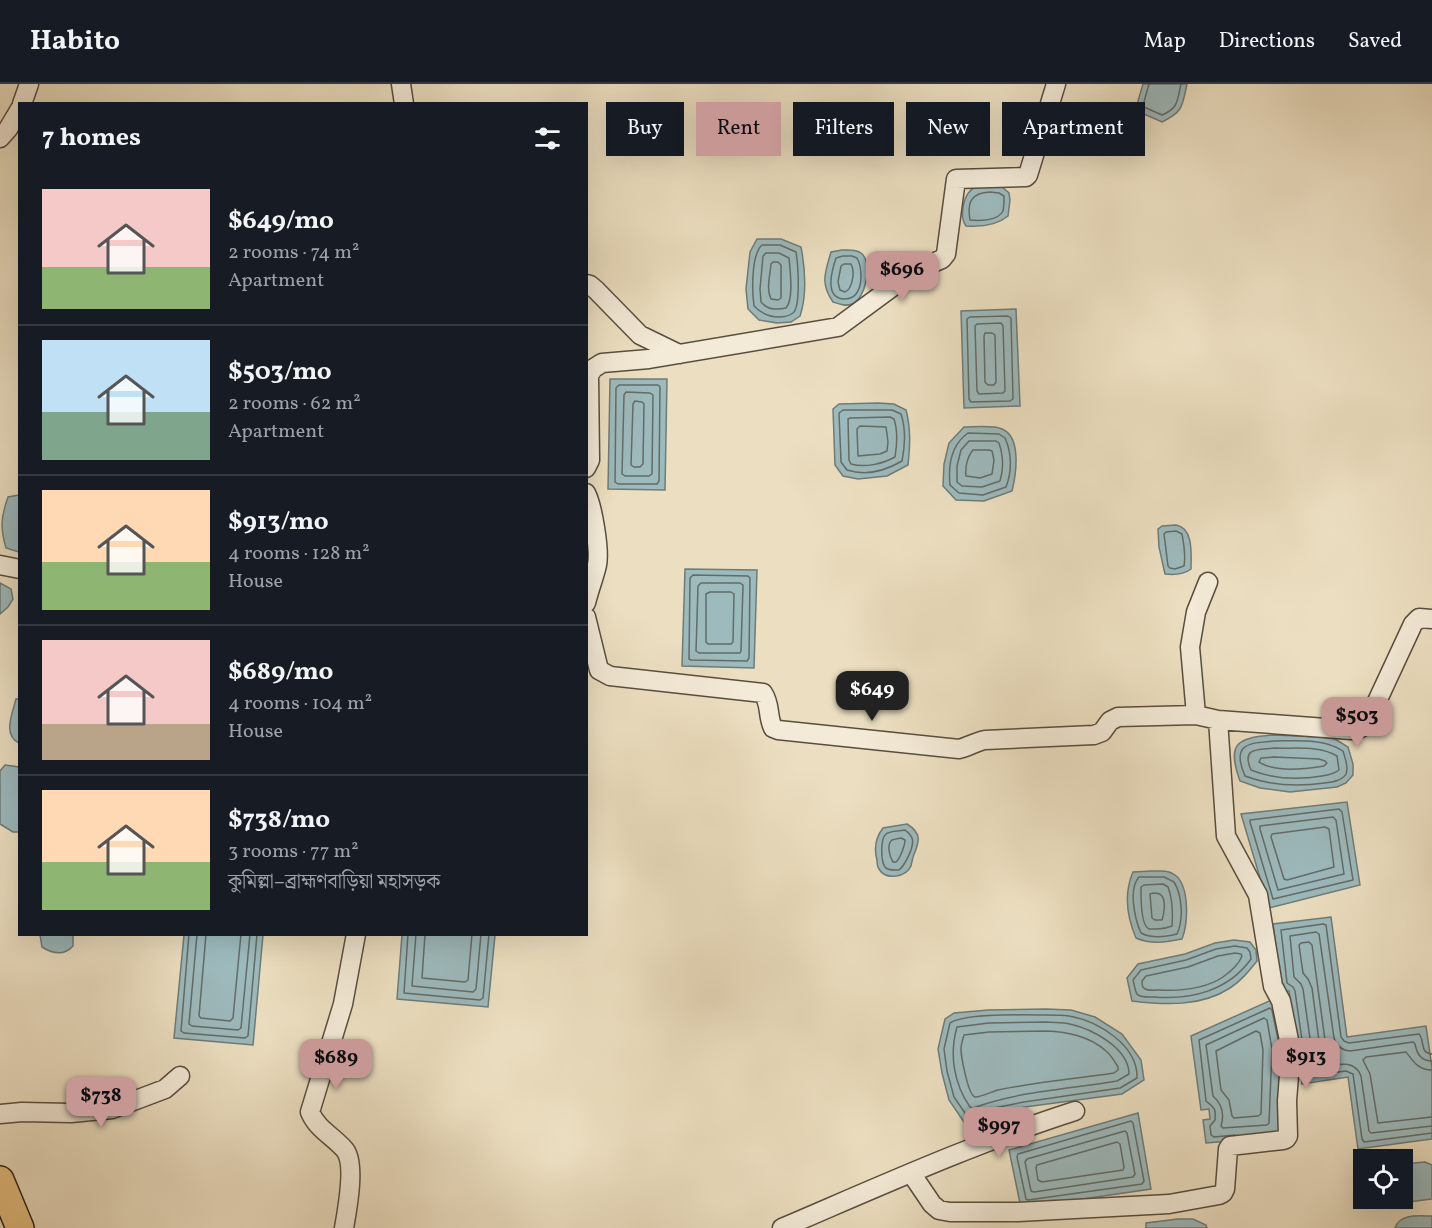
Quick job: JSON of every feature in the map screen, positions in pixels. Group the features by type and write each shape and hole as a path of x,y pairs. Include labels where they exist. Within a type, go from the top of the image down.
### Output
{"highway":[{"path":"0,1180 20,1228"}],"street":[{"path":"23,102 29,84"},
{"path":"402,84 404,102"},
{"path":"588,464 590,460 589,375 594,368 602,363 649,359 838,327 914,271 942,259 946,254 955,180 958,178 1028,176 1056,84"},
{"path":"0,138 18,112"},
{"path":"588,284 640,335 679,354"},
{"path":"588,498 594,521 597,562 588,596"},
{"path":"0,566 18,569"},
{"path":"1197,714 1190,647 1196,612 1208,582"},
{"path":"588,625 599,670 610,676 763,693 768,700 770,721 773,728 778,730 958,749 985,740 1094,735 1102,732 1110,721 1118,717 1197,714 1218,720 1352,730 1361,728 1367,723 1413,624 1419,618 1432,619"},
{"path":"911,1173 932,1204 939,1210 950,1212 1017,1212 1169,1204 1223,1193 1230,1146 1282,1140 1288,1136 1287,1101 1291,1050 1281,1001 1274,986 1258,895 1226,836 1218,720"},
{"path":"344,1228 350,1192 349,1158 346,1151 314,1121 310,1112 343,1004 356,936"},
{"path":"0,1114 71,1113 112,1108 165,1089 180,1076"},
{"path":"782,1228 911,1173 1035,1124 1075,1111"}],"water":[{"path":"1143,84 1187,84 1181,107 1174,115 1162,122 1145,115 1145,102 1138,101"},
{"path":"976,187 1002,187 1009,193 1008,216 988,225 966,226 963,211 968,194"},
{"path":"757,239 781,239 801,247 804,299 800,316 791,322 777,323 759,320 748,309 746,289 750,252"},
{"path":"842,250 861,253 867,264 866,280 861,295 857,301 847,305 833,302 825,283 831,252"},
{"path":"1016,309 1020,406 964,408 961,311"},
{"path":"610,379 667,379 665,490 608,489"},
{"path":"839,404 894,404 906,410 910,438 908,465 887,476 858,479 843,476 835,465 833,409"},
{"path":"964,427 994,427 1008,433 1013,440 1016,457 1012,491 984,501 956,500 943,486 944,464 949,443"},
{"path":"18,495 18,552 6,548 3,534 2,522 8,497"},
{"path":"1162,526 1182,527 1189,537 1191,569 1178,574 1165,574 1158,529"},
{"path":"685,569 757,570 754,668 682,666"},
{"path":"0,583 11,589 13,599 0,614"},
{"path":"16,699 18,699 18,742 11,735 11,717"},
{"path":"1273,735 1335,739 1348,747 1353,764 1353,775 1346,783 1337,787 1290,792 1260,788 1240,781 1234,758 1238,744 1251,738"},
{"path":"5,765 18,767 18,832 13,832 0,824 0,771"},
{"path":"1347,802 1360,885 1269,908 1241,814"},
{"path":"907,824 918,835 911,866 901,875 886,875 882,873 877,864 877,839 883,828"},
{"path":"1133,872 1172,873 1180,880 1186,906 1186,924 1182,939 1153,942 1136,938 1130,922 1128,888"},
{"path":"1331,917 1347,1037 1426,1026 1432,1068 1432,1139 1358,1149 1348,1077 1302,1084 1289,991 1282,991 1273,924"},
{"path":"40,936 73,936 73,946 62,953 42,947"},
{"path":"184,936 263,936 253,1045 174,1038"},
{"path":"402,936 495,936 488,1007 397,999"},
{"path":"1234,940 1250,942 1256,950 1257,961 1230,988 1195,1002 1170,1004 1132,1001 1127,978 1138,964"},
{"path":"1276,998 1286,1048 1282,1137 1206,1143 1203,1120 1210,1119 1209,1109 1201,1110 1191,1036"},
{"path":"1071,1010 1095,1017 1122,1034 1141,1060 1144,1080 1122,1094 1025,1107 995,1114 966,1125 949,1100 942,1073 938,1049 945,1019 954,1013"},
{"path":"1138,1113 1151,1189 1021,1208 1009,1150"},
{"path":"1425,1162 1432,1165 1432,1199 1413,1201 1413,1163"},
{"path":"1432,1216 1432,1228 1395,1228 1397,1223 1405,1218"},
{"path":"1193,1219 1206,1225 1207,1228 1146,1228 1146,1223"}]}
